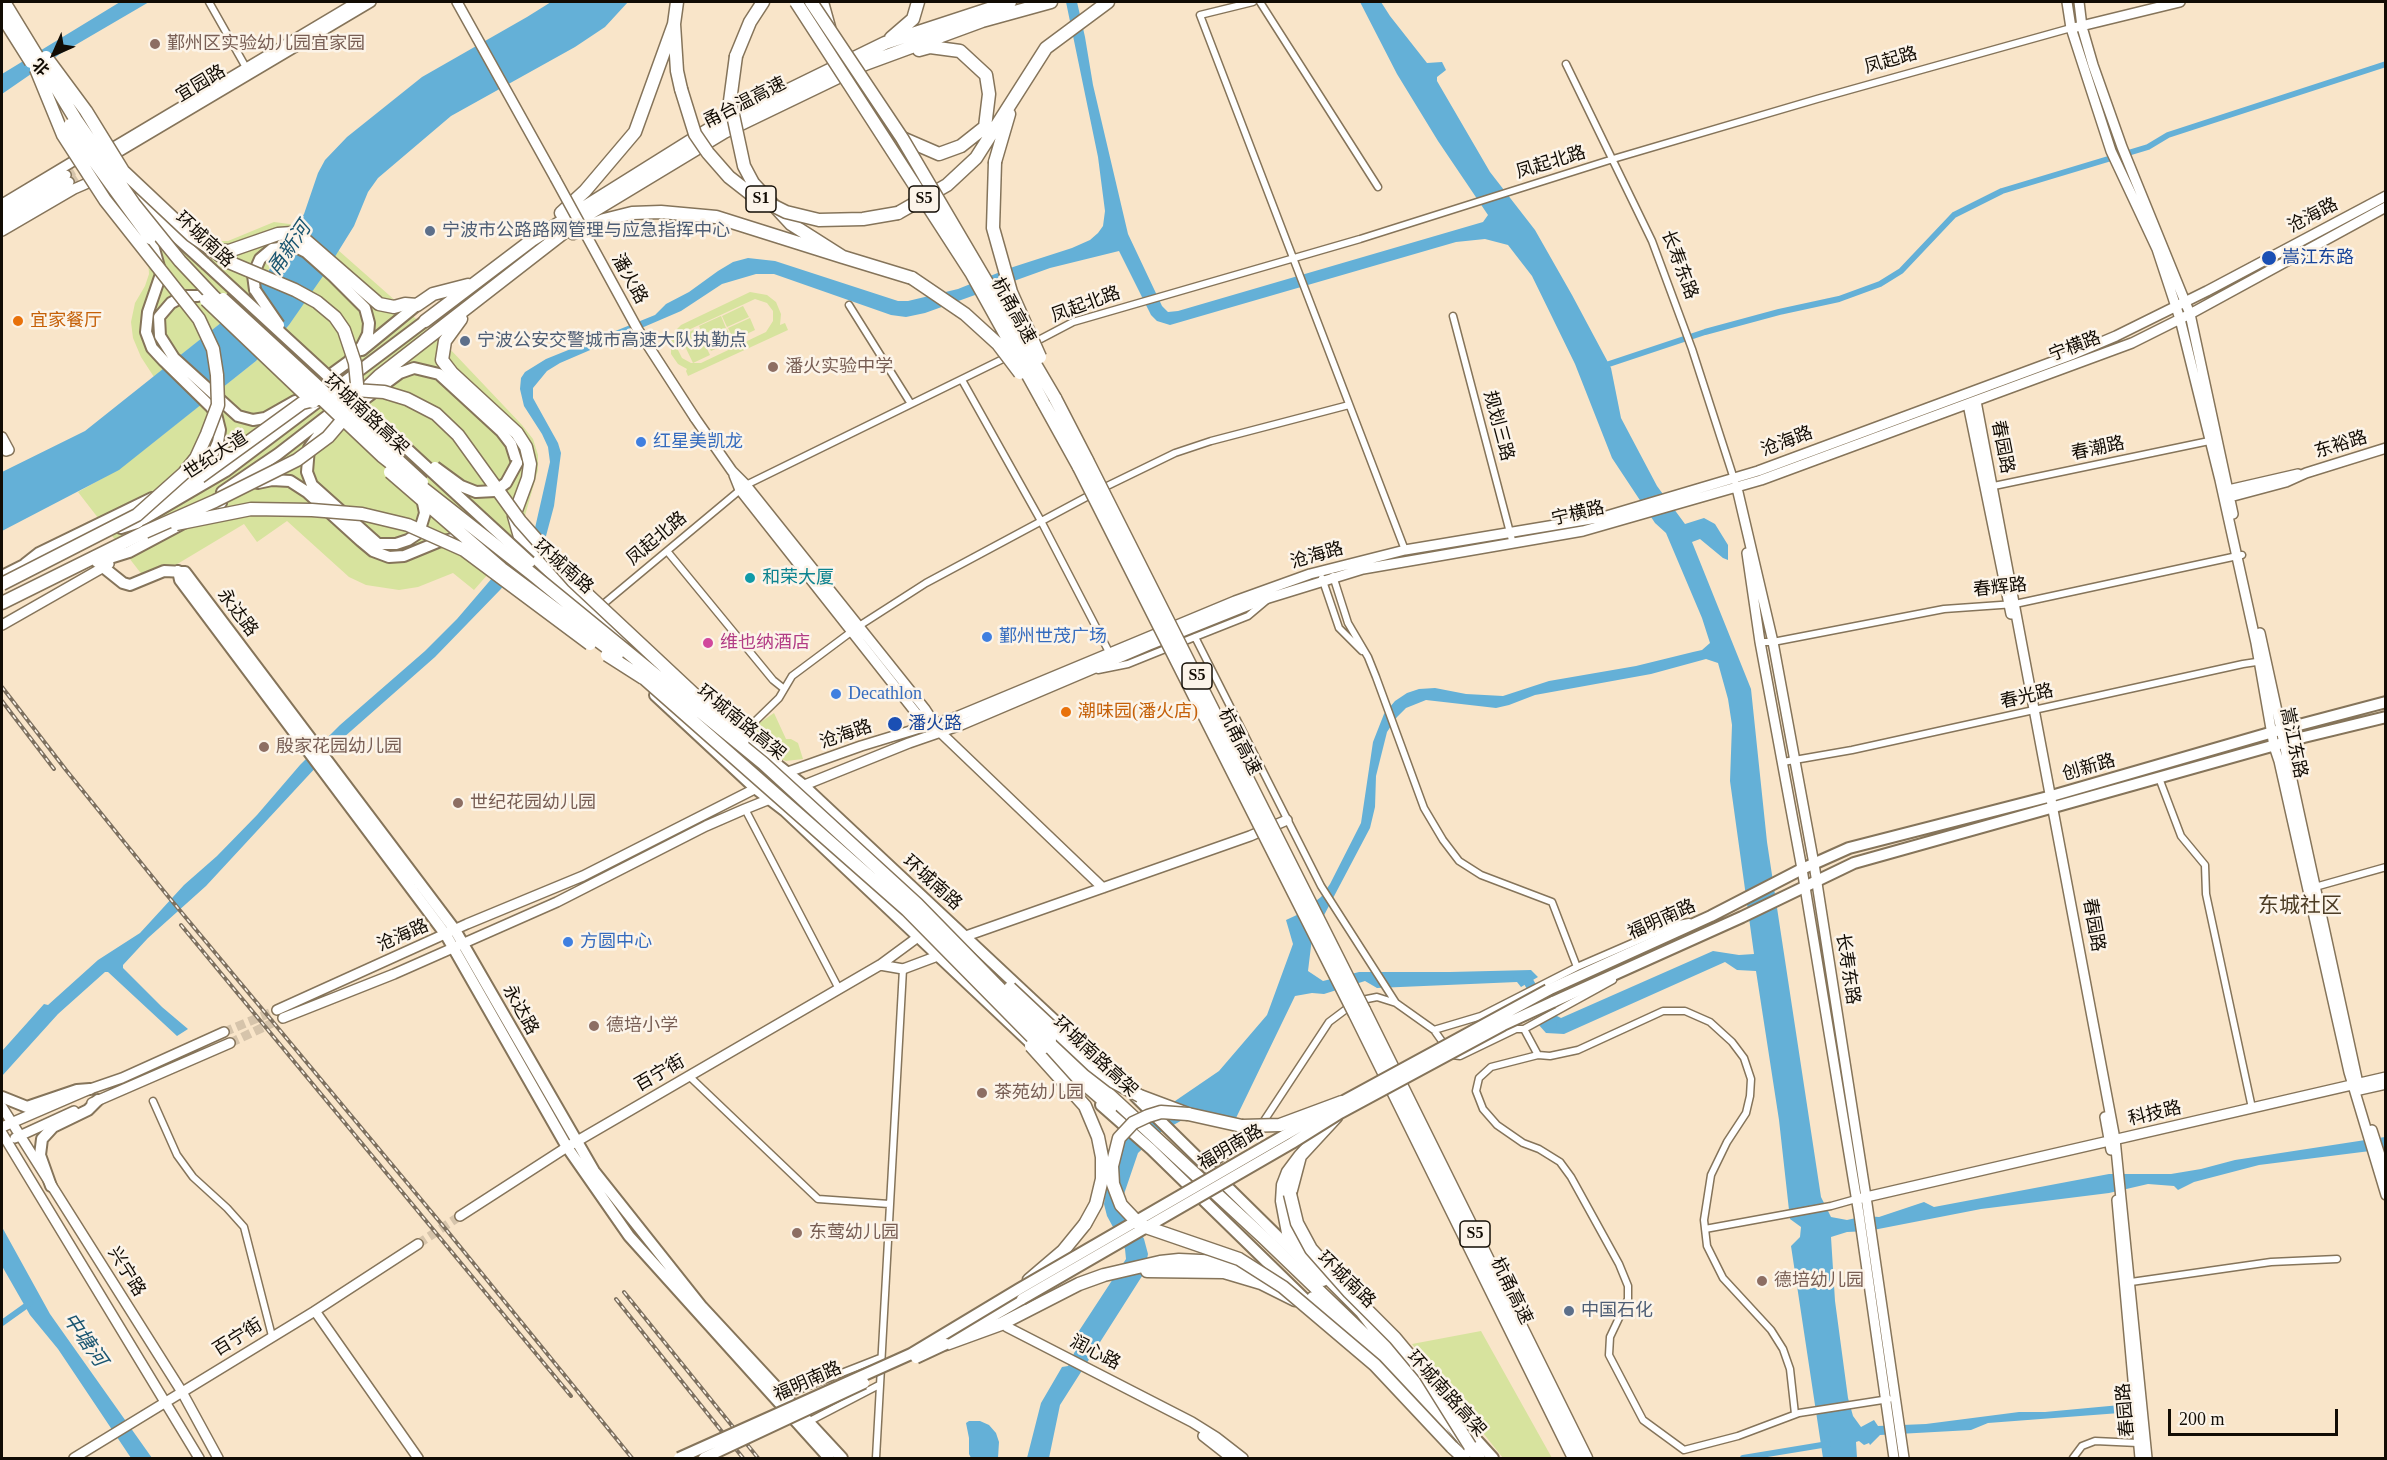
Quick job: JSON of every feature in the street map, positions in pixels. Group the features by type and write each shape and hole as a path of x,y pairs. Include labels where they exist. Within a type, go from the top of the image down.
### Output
{"highway":[{"path":"2,603 297,460 328,437 340,423 357,384 355,363 344,330 335,317 317,302 296,290 231,262 191,235 123,171 86,111 4,2"},
{"name":"环城南路高架","path":"4,2 76,120 134,204 180,261 207,289 382,456 532,574 763,764 1050,1040 1263,1237 1424,1392 1479,1458"},
{"name":"S1","path":"677,2 674,24 677,71 695,134 729,177 752,195 786,212 819,220 863,219 898,213 947,184 976,158 1046,48 1108,2"},
{"path":"763,2 750,22 736,56 730,101 744,166 753,183 791,224 843,257"},
{"name":"杭甬高速","path":"796,2 972,274 1049,400"},
{"name":"杭甬高速","path":"811,2 902,138 1049,400 1586,1458"},
{"path":"822,2 829,27"},
{"path":"885,43 913,19 918,2"},
{"name":"甬台温高速","path":"425,321 532,240 711,128 885,43 1010,2"},
{"name":"甬台温高速","path":"484,293 585,216 724,132 865,64 982,21 1051,2"},
{"name":"环城南路高架","path":"2,16 86,150 134,218 174,267 236,330 357,443 502,569 618,655 645,683 912,907 1043,1048 1154,1145 1420,1401 1454,1453 1464,1458"},
{"path":"532,240 585,191 634,132 674,24"},
{"path":"760,115 908,53 930,47 960,51 986,75 990,94 985,127 961,146 939,154 902,138"},
{"path":"36,69 63,135 105,200 199,319 213,349 218,375 218,405 207,435 196,458 184,473 137,515"},
{"path":"1012,101 995,162 993,228 1011,292 1039,354 1049,400"},
{"path":"109,159 130,183 187,236 214,251 229,251 278,234 292,233 303,238 336,272 380,304 394,307 405,304 417,305 433,294 475,283"},
{"path":"542,249 604,220 632,213 661,212 716,217 912,278 965,314 998,344 1049,400"},
{"path":"317,429 349,398 484,293"},
{"path":"484,293 454,326 445,341 442,360 452,373 517,433 526,447 530,464 528,478 514,516 520,537 532,559 654,667"},
{"path":"2,584 170,499 302,403 354,390 384,392 407,399 436,414 458,435 520,521 573,581 729,725 763,764"},
{"path":"145,532 250,509 362,514 408,525 464,550 645,683"},
{"path":"912,907 1114,1082 1157,1103 1188,1114 1242,1126 1280,1125 1341,1108"},
{"path":"912,907 977,988 1063,1079 1085,1106 1098,1137 1102,1158 1102,1179 1096,1204 1085,1224 1064,1251 1019,1289"},
{"name":"杭甬高速","path":"1359,1012 1574,1458"},
{"path":"1341,1108 1300,1156 1282,1185 1282,1202 1288,1233 1302,1252 1362,1312 1389,1347"},
{"path":"1188,1114 1161,1112 1148,1116 1133,1123 1119,1138 1112,1166 1113,1184 1121,1205 1140,1225 1239,1259 1376,1365 1454,1453"},
{"path":"1300,1156 1290,1194 1297,1223 1311,1249 1349,1292 1395,1338 1425,1374 1470,1446"},
{"path":"946,1344 1001,1324 1079,1284 1104,1275 1160,1262 1198,1260 1222,1262 1267,1282 1317,1310"}],"main road":[{"name":"环城南路","path":"10,2 102,150 161,223 395,439 654,667 803,785 966,936 1208,1167 1389,1347 1493,1458"},
{"name":"宜园路","path":"109,159 357,2"},
{"name":"宜园路","path":"248,70 371,2"},
{"name":"潘火路","path":"457,2 638,330 743,488 855,629 925,709 940,732 1103,888"},
{"name":"嵩江东路","path":"2067,2 2071,28 2111,151 2157,249 2180,319 2214,440"},
{"name":"嵩江东路","path":"2079,2 2082,27 2093,65 2122,147 2187,301 2276,731 2315,887 2356,1087"},
{"name":"凤起路","path":"2071,28 2180,2"},
{"name":"环城南路","path":"2,23 98,178 196,273 423,482 520,575 645,683 1018,1033 1131,1130 1317,1310"},
{"path":"2,204 84,154"},
{"path":"2,213 68,178 2,222"},
{"path":"2,231 74,189 98,178 153,245 161,274 148,312 146,332 152,348 164,362 202,395 216,414 220,430 212,456 190,477"},
{"name":"沧海路","path":"1736,483 2071,355 2176,307 2385,196"},
{"name":"沧海路","path":"2190,314 2385,207"},
{"path":"348,362 362,346 368,334 369,322 365,308 336,272 306,252 294,246 272,249 260,259 253,275 255,290 278,325 349,398 461,486 476,492 495,491 506,483 517,463 516,454 501,431 439,374 414,368 401,372 349,398"},
{"path":"295,401 265,418 254,420 238,416 174,358 160,336 159,317 171,303 184,296 198,296 215,303 423,482"},
{"path":"25,564 39,553 190,477 348,362 417,305"},
{"path":"233,307 328,402 382,452 417,488 425,513 422,526 417,534 396,544 378,544 312,485 307,472 309,448 317,429 401,372"},
{"name":"宁横路","path":"1972,403 2108,353 2190,314"},
{"path":"348,362 425,321"},
{"name":"世纪大道","path":"2,576 25,564 137,522 192,493 260,448 425,321"},
{"name":"世纪大道","path":"2,608 100,564 190,513 317,429 379,376"},
{"name":"沧海路","path":"277,1010 583,876 788,772 861,746 968,713 1109,652 1272,587 1332,573 1405,550 1641,511 1736,483 1972,403"},
{"name":"春园路","path":"1972,403 2051,802 2113,1143 2131,1282 2147,1458"},
{"path":"2,437 9,450 6,451 2,446"},
{"name":"东裕路","path":"2226,494 2286,482 2306,473 2385,448"},
{"path":"2,625 100,564 188,522 244,488 272,480 290,481 307,492 360,541 389,557 404,556 438,542 453,539 475,543 520,575"},
{"name":"长寿东路","path":"1736,483 1773,642 1814,864 1861,1198"},
{"name":"长寿东路","path":"1736,483 1760,642 1864,1213 1891,1399 1904,1458"},
{"name":"宁横路","path":"1517,544 1583,531 1641,511"},
{"name":"沧海路","path":"1332,573 1517,544"},
{"name":"永达路","path":"100,564 123,583 130,585 164,572 178,571 180,580 312,748 451,933 572,1145 644,1238 779,1397 804,1424 842,1458"},
{"name":"沧海路","path":"283,1018 557,902 706,826 745,809 1321,576"},
{"name":"创新路","path":"1804,885 1854,863 2276,731 2385,702"},
{"name":"创新路","path":"1802,869 1849,848 2159,778 2385,717"},
{"name":"嵩江东路","path":"2279,744 2279,761 2356,1087 2385,1195"},
{"path":"880,965 903,969 939,957 966,936 1287,820"},
{"name":"福明南路","path":"679,1458 911,1354 1019,1289 1341,1108 1544,988 1710,916 1802,869"},
{"name":"福明南路","path":"704,1458 946,1344 1292,1143 1341,1108 1503,1025 1556,1006 1804,885"},
{"name":"百宁街","path":"460,1216 572,1145 880,965 918,937"},
{"path":"6,1125 90,1089 122,1078 224,1032"},
{"path":"3,1140 19,1136 230,1043"},
{"name":"科技路","path":"1861,1198 2356,1087 2385,1077"},
{"name":"科技路","path":"2113,1143 2252,1108 2356,1087 2385,1084"},
{"path":"2,1097 27,1107 78,1090 90,1089"},
{"path":"51,1186 40,1155 42,1139 53,1127 88,1110 98,1100"},
{"name":"兴宁路","path":"2,1107 6,1125 19,1136 51,1186 182,1392 218,1458"},
{"name":"兴宁路","path":"3,1140 199,1458"},
{"name":"嵩江东路","path":"2376,1155 2385,1174"},
{"name":"春园路","path":"2119,1194 2121,1269 2140,1458"},
{"name":"百宁街","path":"74,1458 315,1311 418,1244"},
{"path":"1317,1310 1454,1453"},
{"path":"315,1311 418,1458"},
{"name":"润心路","path":"1007,1327 1216,1437 1243,1458"},
{"name":"长寿东路","path":"1891,1399 1894,1458"},
{"name":"润心路","path":"1167,1410 1232,1458"},
{"name":"永达路","path":"804,1424 829,1458"}],"street":[{"path":"209,2 248,70"},
{"path":"1253,2 1200,15 1405,550"},
{"path":"1260,2 1378,187"},
{"name":"凤起路","path":"1613,159 2071,28"},
{"name":"长寿东路","path":"1566,64 1652,241 1692,349 1736,483"},
{"name":"凤起北路","path":"593,613 743,488 962,380 1073,322 1360,239 1613,159"},
{"path":"849,304 911,404"},
{"name":"规划三路","path":"1453,316 1510,532 1517,544"},
{"path":"962,380 1041,520 1109,652"},
{"path":"740,736 779,698 792,676 855,629 926,583 1041,520 1175,453 1350,405"},
{"name":"春潮路","path":"1989,487 2214,440"},
{"path":"667,551 773,680 783,688"},
{"name":"春辉路","path":"1760,642 1773,642 1944,609 2012,604 2239,555"},
{"path":"1332,573 1348,623 1368,657 1424,808 1459,861 1481,875 1552,902 1577,967"},
{"path":"1321,576 1339,628 1368,657"},
{"path":"1088,672 1128,664 1195,638 1248,616 1271,597"},
{"path":"1195,638 1321,886 1396,1003"},
{"name":"春光路","path":"1783,762 1852,750 2263,661"},
{"path":"2159,778 2181,836 2205,865 2206,894 2252,1108"},
{"path":"745,809 839,989"},
{"path":"2315,887 2385,867"},
{"path":"1434,1030 1481,1016 1517,997 1544,988 1577,967 1674,925 1710,916"},
{"path":"876,1458 903,969"},
{"path":"1208,1167 1254,1136 1329,1022 1357,1001 1377,997 1396,1003 1434,1030 1451,1055 1460,1056 1516,1029 1524,1029 1556,1006"},
{"path":"1795,1414 1790,1369 1783,1349 1771,1330 1723,1278 1707,1246 1705,1229 1711,1175 1727,1142 1746,1113 1750,1096 1751,1079 1744,1058 1732,1042 1710,1022 1685,1011 1663,1011 1578,1050 1550,1056 1538,1055 1491,1067 1479,1078 1476,1091 1483,1109 1497,1125 1523,1143 1539,1149 1560,1162 1571,1177 1619,1264 1628,1286 1628,1299 1610,1337 1610,1355 1642,1420 1684,1450 1738,1436 1795,1414 1891,1399"},
{"path":"1524,1029 1538,1055"},
{"path":"689,1076 818,1199 889,1204"},
{"path":"153,1101 177,1155 193,1177 244,1227 272,1336"},
{"path":"1705,1229 1831,1206 1861,1198"},
{"path":"2131,1282 2271,1262 2337,1259"},
{"path":"779,1397 880,1358"},
{"path":"804,1424 879,1385"},
{"path":"2073,1458 2082,1446 2095,1441 2138,1443"}],"green space":[{"path":"185,220 214,241 228,241 274,222 297,225 260,283 222,322 154,377 141,357 133,338 131,322 135,303 149,274 148,259"},
{"path":"338,250 449,348 533,439 538,455 538,470 518,540 474,590 453,573 418,587 399,590 366,585 349,577 287,521 257,542 244,524 174,566 143,576 78,492 119,469 256,361 289,325"},
{"path":"750,292 767,295 776,302 781,314 780,325 785,323 788,330 688,376 687,369 678,364 671,354 671,339 681,325","holes":["755,299 767,303 773,311 773,321 766,332 701,363 693,363 710,355 697,328 681,336 684,332","680,336 693,363 682,358 677,348"]},
{"path":"743,306 749,317 727,327 722,316"},
{"path":"721,316 726,328 705,338 699,326"},
{"path":"750,318 755,330 734,340 728,328"},
{"path":"727,329 733,341 711,351 705,339"},
{"path":"774,713 786,739 798,743 803,759 786,761 770,755 750,737 749,730"},
{"path":"845,726 851,739 836,746 830,733"},
{"path":"1481,1331 1552,1458 1503,1458 1412,1344"}],"water":[{"path":"120,2 149,2 60,54 2,94 2,74"},
{"name":"甬新河","path":"551,2 628,2 605,27 575,47 451,116 378,178 368,192 354,226 323,276 289,325 256,361 119,470 2,531 2,472 85,431 222,322 261,283 304,214 318,173 325,160 347,137 422,77"},
{"path":"1066,2 1077,2 1093,85 1128,234 1162,306 1168,312 1483,222 1488,215 1438,141 1397,74 1360,2 1381,2 1427,63 1442,62 1446,70 1437,77 1437,81 1490,172 1535,230 1572,295 1611,368 1621,418 1657,486 1685,524 1704,518 1715,524 1728,545 1728,560 1700,539 1692,542 1751,689 1767,842 1821,1197 1831,1217 1847,1220 1865,1216 1879,1217 1924,1202 1934,1207 2109,1174 2171,1174 2235,1160 2385,1137 2386,1149 2259,1165 2194,1182 2178,1190 2174,1186 2148,1184 2109,1193 1981,1209 1868,1231 1847,1232 1831,1237 1835,1301 1848,1398 1853,1416 1861,1427 1874,1420 1878,1426 1926,1424 2019,1412 2045,1412 2131,1404 2133,1412 1988,1423 1971,1430 1880,1435 1870,1445 1856,1442 1857,1458 1823,1458 1791,1246 1800,1237 1801,1227 1790,1219 1779,1120 1756,971 1737,970 1725,962 1564,1034 1546,1033 1538,1024 1553,1014 1561,1018 1713,951 1739,955 1754,954 1730,781 1732,725 1728,699 1718,663 1706,659 1651,674 1535,695 1496,708 1426,700 1406,708 1397,717 1387,732 1376,776 1375,807 1370,828 1312,938 1308,971 1323,981 1359,972 1531,970 1538,977 1521,987 1517,982 1377,988 1365,981 1324,994 1312,993 1295,996 1236,1118 1231,1122 1186,1118 1159,1133 1138,1153 1123,1197 1144,1239 1148,1254 1144,1273 1060,1405 1049,1458 1027,1458 1041,1403 1062,1367 1068,1366 1077,1347 1075,1337 1126,1259 1125,1249 1107,1216 1104,1204 1109,1172 1117,1154 1128,1136 1137,1127 1219,1071 1267,1015 1293,944 1286,920 1299,914 1321,897 1361,823 1373,742 1384,714 1395,701 1419,689 1435,688 1466,694 1503,696 1549,681 1636,666 1702,650 1710,643 1702,618 1666,533 1655,523 1612,458 1575,364 1532,276 1508,245 1485,239 1456,242 1170,325 1157,321 1151,315 1119,251 1050,268 925,313 906,317 891,315 774,274 756,274 722,284 681,311 560,363 547,371 533,388 533,398 558,443 561,453 554,506 546,536 500,590 435,657 343,738 206,886 148,938 123,965 123,968 162,1007 188,1029 177,1036 108,972 105,972 58,1014 2,1076 2,1051 44,1004 48,1005 98,960 140,933 184,885 217,856 257,815 300,765 340,725 425,651 457,619 535,528 550,462 548,447 542,434 524,406 520,389 521,378 525,372 546,359 655,315 666,304 689,292 718,271 733,262 748,258 775,261 898,301 908,301 958,289 1010,268 1072,248 1090,240 1098,233 1103,226 1105,211 1098,157"},
{"path":"2,1227 50,1314 152,1458 131,1458 58,1349 30,1315 2,1266"},
{"path":"980,1421 989,1425 996,1433 999,1442 998,1458 971,1458 966,1423"}],"waterway":[{"path":"1603,366 1705,332 1839,299 1880,284 1901,271 1954,215 2002,191 2148,147 2168,135 2386,64"},
{"path":"1518,977 1526,977 1552,1024"},
{"path":"2,1323 30,1303"},
{"path":"1743,1458 1828,1444"}],"tunnel":[{"path":"66,175 87,163"},
{"path":"69,182 90,169"},
{"path":"224,1032 277,1010"},
{"path":"230,1043 283,1018"},
{"path":"418,1244 460,1216"}],"railway":[{"path":"2,687 167,895 444,1227 632,1458"},
{"path":"2,701 54,769"},
{"path":"181,925 571,1396"},
{"path":"624,1292 758,1458"},
{"path":"616,1299 743,1458"}],"place":[{"name":"鄞州区实验幼儿园宜家园","path":"155,44"},
{"name":"宁波市公路路网管理与应急指挥中心","path":"430,231"},
{"name":"嵩江东路","path":"2269,258"},
{"name":"宜家餐厅","path":"18,321"},
{"name":"宁波公安交警城市高速大队执勤点","path":"465,341"},
{"name":"潘火实验中学","path":"773,367"},
{"name":"红星美凯龙","path":"641,442"},
{"name":"和荣大厦","path":"750,578"},
{"name":"鄞州世茂广场","path":"987,637"},
{"name":"维也纳酒店","path":"708,643"},
{"name":"Decathlon","path":"836,694"},
{"name":"潮味园(潘火店)","path":"1066,712"},
{"name":"潘火路","path":"895,724"},
{"name":"殷家花园幼儿园","path":"264,747"},
{"name":"世纪花园幼儿园","path":"458,803"},
{"name":"方圆中心","path":"568,942"},
{"name":"德培小学","path":"594,1026"},
{"name":"茶苑幼儿园","path":"982,1093"},
{"name":"东莺幼儿园","path":"797,1233"},
{"name":"德培幼儿园","path":"1762,1281"},
{"name":"中国石化","path":"1569,1311"}],"district":[{"name":"东城社区","path":"2300,906"}],"water label":[{"name":"中塘河","path":"84,1340"}]}
